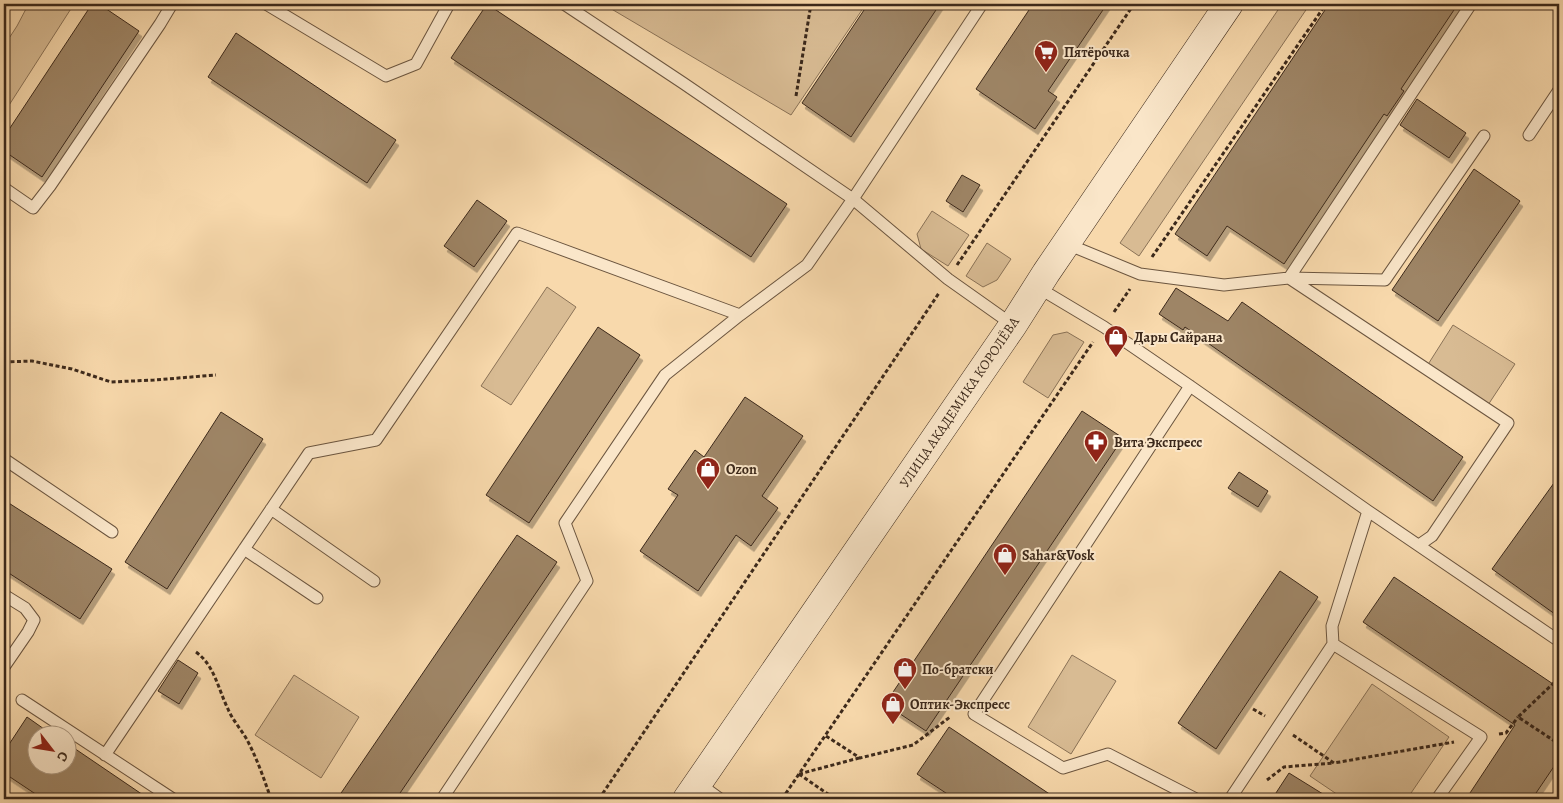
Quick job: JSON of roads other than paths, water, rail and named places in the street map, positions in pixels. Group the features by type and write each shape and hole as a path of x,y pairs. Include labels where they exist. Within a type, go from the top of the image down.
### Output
{"street":[{"name":"УЛИЦА АКАДЕМИКА КОРОЛЁВА","path":"693,791 1013,325 1229,4"}],"lane":[{"path":"4,188 33,208 155,32 172,4"},
{"path":"266,4 386,76 416,64 449,4"},
{"path":"564,4 853,199 948,279 1013,325"},
{"path":"442,799 586,581 565,523 665,375 740,315 807,265 982,4"},
{"path":"1290,278 1470,4"},
{"path":"1529,135 1559,90"},
{"path":"1067,244 1140,274 1224,285 1290,278 1385,280 1484,136"},
{"path":"105,755 309,453 376,440 517,233 740,315"},
{"path":"1290,278 1508,423 1432,536 1419,545"},
{"path":"1037,287 1104,327 1559,641"},
{"path":"1190,386 974,714 1063,768 1108,754 1196,799"},
{"path":"4,459 112,532"},
{"path":"271,509 374,581"},
{"path":"1230,799 1333,644 1332,626 1368,511"},
{"path":"244,550 318,598"},
{"path":"4,595 24,608 34,620 4,667"},
{"path":"1333,644 1481,737 1437,799"},
{"path":"22,700 173,799"},
{"path":"693,791 720,799"}],"place":[{"name":"Пятёрочка","path":"1046,73"},
{"name":"Дары Сайрана","path":"1116,358"},
{"name":"Вита Экспресс","path":"1096,463"},
{"name":"Ozon","path":"708,490"},
{"name":"Sahar&Vosk","path":"1005,576"},
{"name":"По-братски","path":"905,690"},
{"name":"Оптик-Экспресс","path":"893,725"}]}
